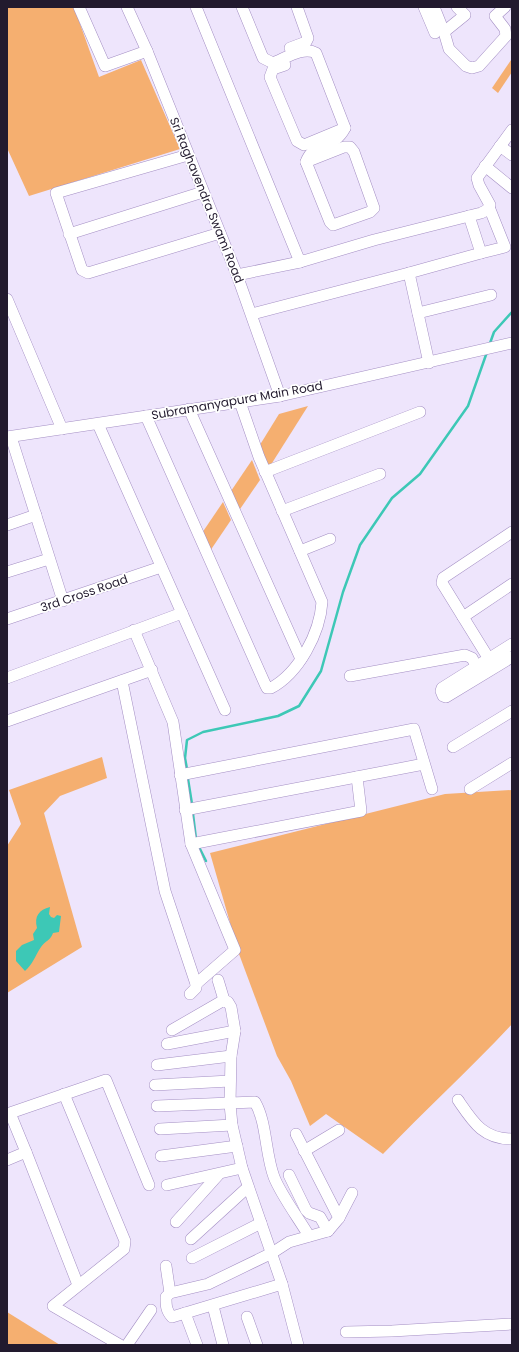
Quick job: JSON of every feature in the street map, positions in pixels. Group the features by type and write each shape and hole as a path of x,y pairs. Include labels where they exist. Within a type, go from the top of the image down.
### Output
{"street":[{"path":"79,7 105,66 147,51"},
{"name":"Sri Raghavendra Swami Road","path":"127,7 147,51 237,275 280,396"},
{"path":"196,7 300,262"},
{"path":"242,7 263,58 273,62 304,50 311,50 316,53 345,128"},
{"path":"263,58 306,42 308,38 297,7"},
{"path":"424,7 449,48 466,66 472,68 479,66 506,36 505,29 495,16 505,7"},
{"path":"434,7 440,32"},
{"path":"440,32 465,15 458,7"},
{"path":"316,53 273,69 270,77 297,141 300,144 304,145 345,128"},
{"path":"306,162 313,150 337,140 345,128"},
{"path":"252,314 409,274 480,253 509,247 489,207 490,205 478,185 477,178 512,130"},
{"path":"350,146 354,152 374,208 370,212 333,225 330,222 306,162 350,146"},
{"path":"500,146 512,155"},
{"path":"188,155 57,192 56,195 82,270 88,273 220,233"},
{"path":"485,166 512,188"},
{"path":"69,234 203,192"},
{"path":"237,275 300,262 374,240 481,213 489,207"},
{"path":"469,216 480,253"},
{"path":"409,274 429,363"},
{"path":"418,313 491,295"},
{"path":"7,300 62,429"},
{"name":"Subramanyapura Main Road","path":"9,437 280,396 512,343"},
{"path":"146,416 267,688 271,688 281,683 301,659 319,617 322,602 264,472 240,402"},
{"path":"189,409 301,659"},
{"path":"264,472 420,412"},
{"path":"98,424 225,710"},
{"path":"9,437 36,515 63,601"},
{"path":"282,511 380,474"},
{"path":"7,524 36,515"},
{"path":"489,659 442,583 443,578 512,532"},
{"path":"300,551 330,539"},
{"path":"7,572 50,558"},
{"name":"3rd Cross Road","path":"7,619 161,567"},
{"path":"463,617 512,584"},
{"path":"7,678 182,613"},
{"path":"134,630 173,722 191,844 235,950 196,984"},
{"path":"512,644 442,688 441,691 443,696 446,697 512,657"},
{"path":"350,676 465,655 472,658 476,666"},
{"path":"7,721 152,670"},
{"path":"122,681 165,891 196,984 196,988 190,994"},
{"path":"453,747 512,711"},
{"path":"180,775 414,729 432,790"},
{"path":"470,789 512,763"},
{"path":"185,810 424,764"},
{"path":"191,844 361,811 356,777"},
{"path":"218,980 224,1000 231,1007 235,1031 231,1056 230,1081 232,1125 242,1168 282,1284 298,1345"},
{"path":"172,1030 224,1000"},
{"path":"167,1044 235,1031"},
{"path":"157,1065 231,1056"},
{"path":"78,1285 10,1113 106,1080 149,1185"},
{"path":"155,1085 230,1081"},
{"path":"64,1094 126,1241 124,1249 53,1306 120,1345"},
{"path":"458,1100 473,1122 483,1132 512,1139"},
{"path":"157,1106 255,1102 261,1113 265,1143 275,1178 309,1236"},
{"path":"160,1129 232,1125"},
{"path":"304,1151 339,1130"},
{"path":"296,1134 339,1218"},
{"path":"161,1156 237,1146"},
{"path":"7,1160 26,1152"},
{"path":"167,1185 242,1168"},
{"path":"176,1222 219,1174"},
{"path":"289,1175 306,1210 309,1213 320,1217 328,1231"},
{"path":"190,1239 248,1187"},
{"path":"282,1284 213,1306 172,1317 168,1313 166,1297 170,1293 208,1284 272,1253 290,1242 328,1231 339,1218 352,1193"},
{"path":"192,1258 261,1223"},
{"path":"166,1266 170,1293"},
{"path":"213,1306 223,1345"},
{"path":"127,1345 151,1310"},
{"path":"185,1313 197,1345"},
{"path":"247,1317 257,1345"},
{"path":"346,1332 392,1331 512,1324"}],"shaded area":[{"path":"7,7 74,7 99,77 141,60 180,149 29,196 7,148"},
{"path":"511,60 512,72 498,93 492,88"},
{"path":"308,406 267,471 258,448 279,414"},
{"path":"252,460 260,480 238,512 229,494"},
{"path":"223,502 231,520 210,551 202,533"},
{"path":"102,757 107,778 60,796 44,813 82,947 7,993 7,846 21,824 9,790"},
{"path":"512,790 512,1024 383,1154 326,1114 310,1126 291,1081 277,1056 239,954 210,853 445,794"},
{"path":"50,907 49,914 51,917 54,918 57,915 61,916 59,932 53,933 44,943 32,963 25,971 16,961 16,951 22,945 34,940 33,934 37,928 36,920 38,914"},
{"path":"7,1312 60,1345 7,1345"}],"waterway":[{"path":"489,346 494,332 512,312"},
{"path":"187,769 185,758 187,740 203,732 278,716 299,706 321,671 343,592 360,545 392,498 420,474 468,406 487,352"},
{"path":"188,779 192,804"},
{"path":"193,814 196,839"},
{"path":"200,849 206,861"}]}
